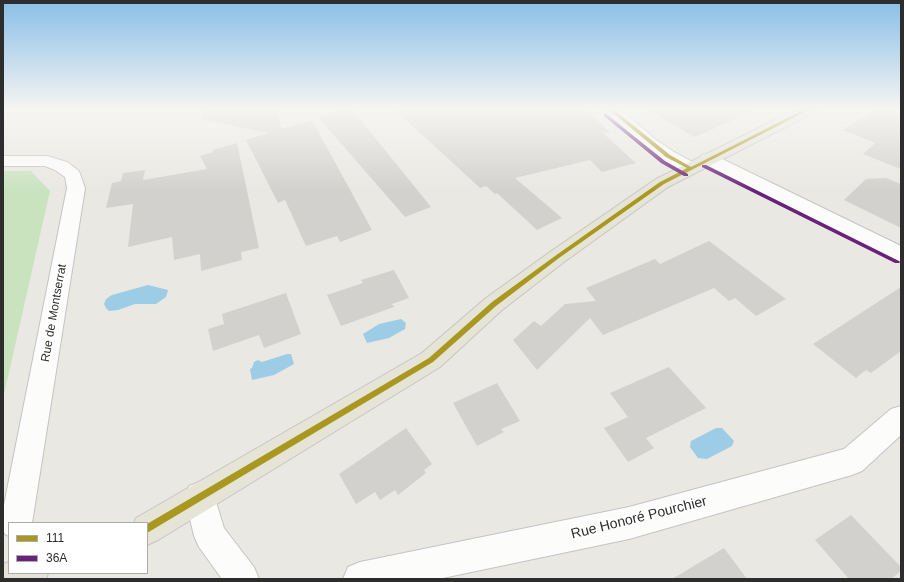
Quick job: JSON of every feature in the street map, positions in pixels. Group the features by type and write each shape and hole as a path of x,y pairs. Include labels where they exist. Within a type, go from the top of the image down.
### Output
{"main road":[{"path":"148,528 431,360 494,304 557,257 662,183 755,136"}],"street":[{"path":"641,136 662,152 699,164 901,255"},
{"name":"Rue de Montserrat","path":"3,161 47,161 61,166 73,175 76,188 16,522"},
{"name":"Rue Honoré Pourchier","path":"360,579 629,523 852,461 901,418"},
{"path":"200,497 210,536 242,579"}],"green space":[{"path":"3,171 31,171 50,191 3,399"}],"water":[{"path":"148,285 168,290 166,297 156,304 135,304 118,310 109,311 104,304 106,299 112,295"},
{"path":"401,319 406,323 405,329 389,338 367,343 363,334 379,324"},
{"path":"291,354 294,364 274,375 252,380 250,369 252,368 254,362 258,360 262,362"},
{"path":"716,428 722,428 734,441 732,446 707,459 698,458 690,447 691,441"}],"building":[{"path":"258,136 321,136 372,230 340,242 337,236 306,246 285,200 278,203 246,140"},
{"path":"335,136 374,136 431,207 405,217"},
{"path":"424,136 606,136 636,163 602,172 590,160 515,178 562,218 537,230 497,193 495,194 486,186 480,188"},
{"path":"858,136 901,136 901,169 863,154 875,143"},
{"path":"237,143 259,248 241,252 242,260 201,271 200,254 174,260 172,237 128,247 133,204 106,208 112,183 121,181 123,173 145,170 143,180 207,169 200,156 213,152 212,150"},
{"path":"886,178 901,184 901,228 844,200 866,179"},
{"path":"709,241 786,299 756,316 735,298 729,301 714,288 603,335 590,318 537,370 513,340 534,321 541,326 565,304 596,301 586,288 655,259 660,264"},
{"path":"394,270 409,298 392,304 394,307 341,326 327,295 363,283 361,280"},
{"path":"901,287 901,351 871,373 866,370 856,378 813,344"},
{"path":"286,293 301,334 264,348 259,335 213,351 208,329 224,324 222,314"},
{"path":"669,367 706,408 646,438 654,448 628,462 604,428 628,417 610,393"},
{"path":"497,383 520,421 501,429 504,432 477,446 453,403"},
{"path":"406,428 432,464 424,470 426,473 398,495 395,490 380,500 375,492 356,504 339,474"},
{"path":"851,515 901,567 901,571 891,579 849,579 815,540"},
{"path":"724,548 747,579 672,579"}],"transit line":[{"name":"36A","path":"631,136 663,162 686,175"},
{"name":"111","path":"644,136 668,156 690,168"},
{"name":"111","path":"148,528 431,360 494,304 557,257 662,183 755,136"},
{"name":"36A","path":"704,166 897,262"}]}
